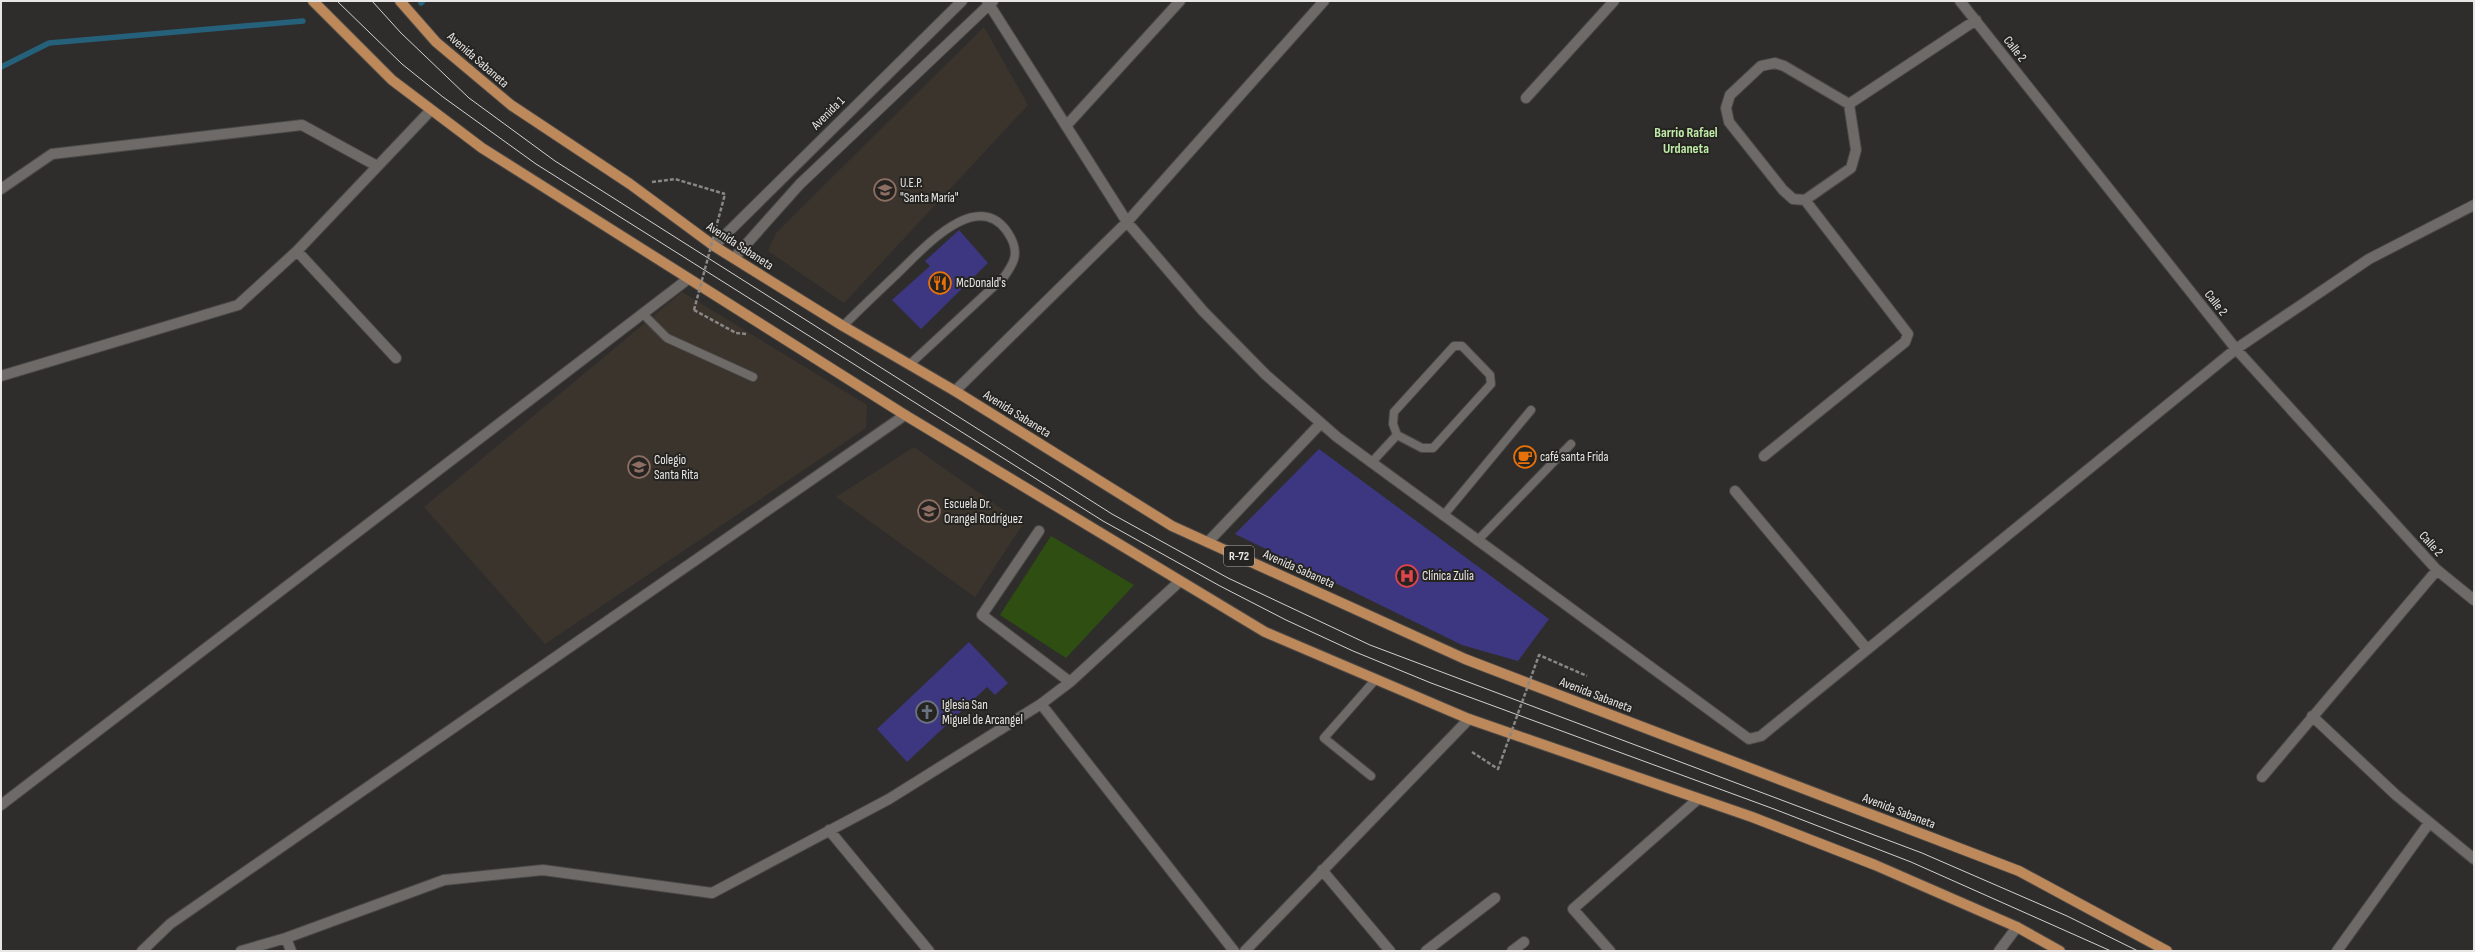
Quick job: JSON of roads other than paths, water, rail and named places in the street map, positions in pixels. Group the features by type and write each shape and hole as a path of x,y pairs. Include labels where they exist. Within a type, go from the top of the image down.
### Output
{"main road":[{"path":"313,1 392,80 482,148 688,280 905,415 1179,582 1265,632 1469,719 1698,799 1875,865 2017,927 2060,951"},
{"name":"Avenida Sabaneta","path":"400,1 436,42 511,105 630,184 714,246 843,326 955,391 1172,526 1466,659 2019,871 2167,951"}],"street":[{"name":"Avenida 1","path":"714,246 962,1"},
{"path":"1066,126 1180,1"},
{"path":"955,391 1127,222 1324,1"},
{"path":"1526,98 1614,1"},
{"name":"Calle 2","path":"1960,1 2236,350 2437,570 2474,600"},
{"path":"734,258 800,184 990,2 1127,222 1203,311 1266,375 1320,424 1477,541 1749,738 1761,736 1866,648 2236,350 2369,259 2474,205"},
{"path":"1849,104 1976,20"},
{"path":"1775,63 1784,66 1849,104 1856,150 1851,168 1805,200 1793,200 1783,190 1729,122 1726,108 1730,95 1761,66 1775,63"},
{"path":"1,376 238,305 297,251 431,110"},
{"path":"1,189 52,154 302,125 377,166"},
{"path":"1764,456 1905,342 1908,334 1805,200"},
{"path":"297,251 396,358"},
{"path":"1,805 688,280"},
{"path":"142,951 170,924 905,415"},
{"path":"1208,542 1320,424"},
{"path":"1735,491 1866,648"},
{"path":"1039,531 982,615 1070,682"},
{"path":"2262,777 2437,570"},
{"path":"241,951 286,938 444,880 543,870 712,893 889,799 1042,704 1070,682 1179,582"},
{"path":"1042,704 1234,951"},
{"path":"2312,716 2429,823 2474,859"},
{"path":"1246,951 1322,870 1469,719"},
{"path":"1610,951 1573,909 1698,799"},
{"path":"2337,951 2429,823"},
{"path":"829,830 929,951"},
{"path":"1322,870 1390,951"},
{"path":"1426,951 1495,898"},
{"path":"1999,951 2017,927"},
{"path":"286,938 291,951"},
{"path":"1512,951 1524,942"}],"lane":[{"path":"843,326 945,229 974,217 988,218 1001,225 1010,237 1016,251 1013,264 1004,277 909,365"},
{"path":"644,315 667,338 753,376"},
{"path":"1454,346 1462,346 1490,374 1491,384 1433,448 1422,448 1398,435 1393,424 1394,412 1454,346"},
{"path":"1443,516 1531,410"},
{"path":"1371,462 1398,435"},
{"path":"1477,541 1570,444"},
{"path":"1371,776 1324,738 1376,679"}],"waterway":[{"path":"1,67 49,43 303,21"}],"tram line":[{"path":"337,1 402,64 443,97 536,164 1103,521 1220,586 1286,620 1353,651 1431,683 1774,809 1911,862 2111,951"},
{"path":"372,1 401,33 469,98 555,161 1112,514 1228,578 1370,645 1922,853 2067,916 2138,951"}],"place":[{"name":"U.E.P. \"Santa María\"","path":"885,190"},
{"name":"McDonald's","path":"940,283"},
{"name":"café santa Frida","path":"1525,457"},
{"name":"Colegio Santa Rita","path":"639,467"},
{"name":"Escuela Dr. Orangel Rodríguez","path":"929,511"},
{"name":"Clínica Zulia","path":"1407,576"},
{"name":"Iglesia San Miguel de Arcangel","path":"927,712"}],"district":[{"name":"Barrio Rafael Urdaneta","path":"1686,140"}]}
